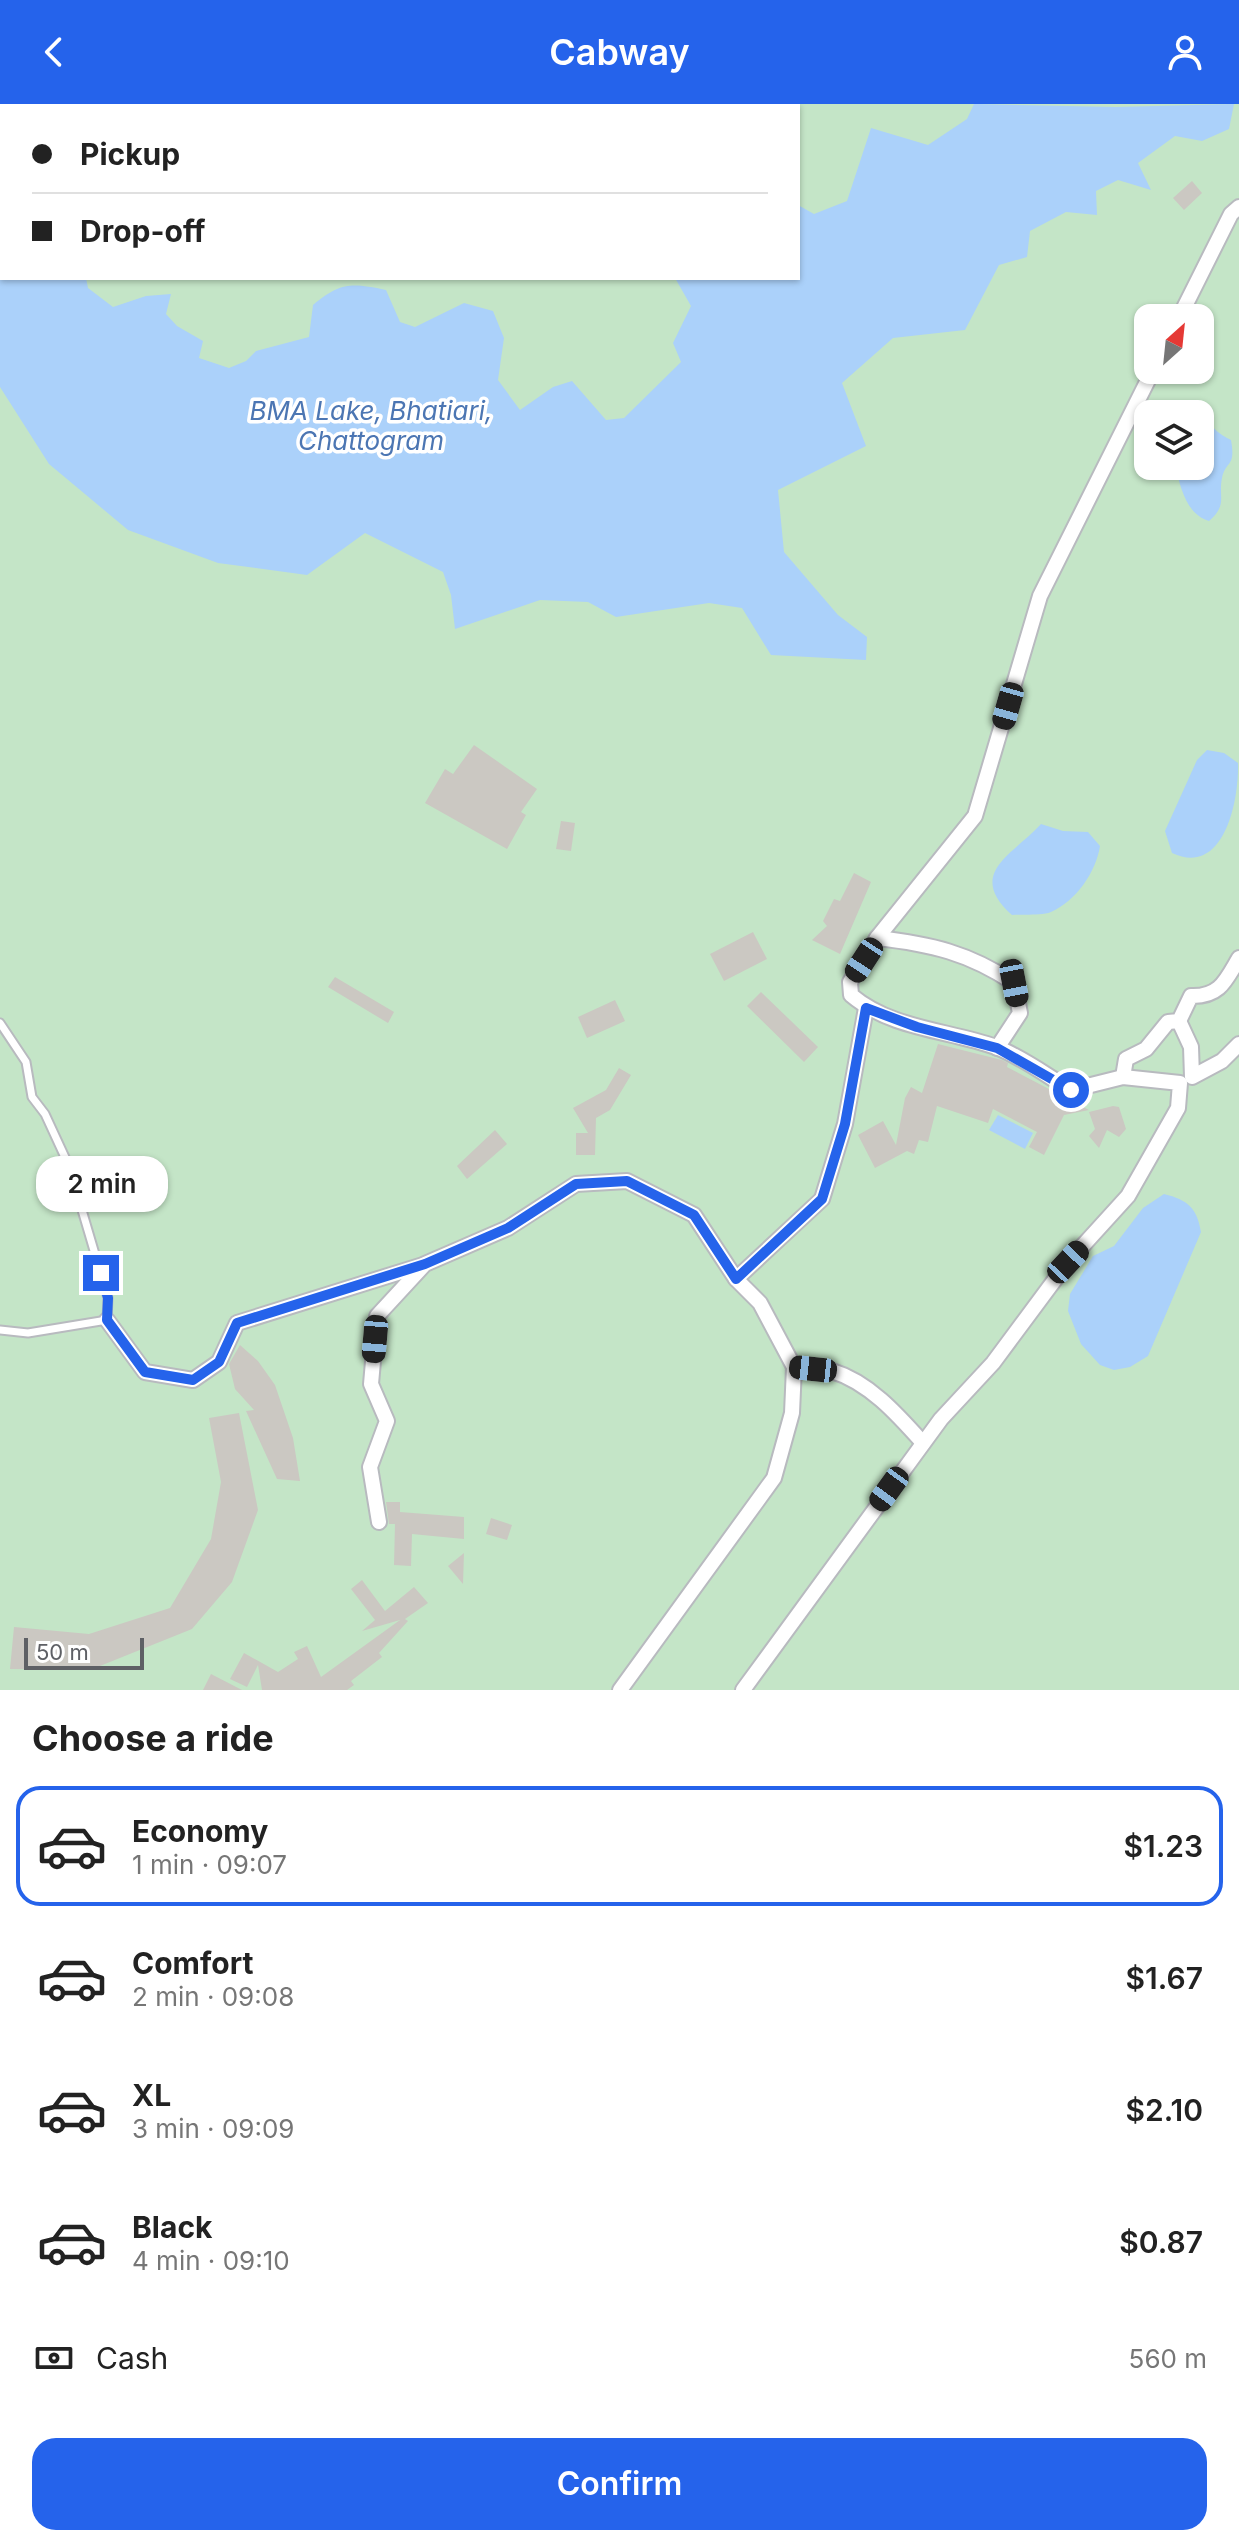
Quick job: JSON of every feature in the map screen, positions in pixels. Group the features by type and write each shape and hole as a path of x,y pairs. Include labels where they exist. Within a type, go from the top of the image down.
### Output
{"street":[{"path":"1186,304 1231,214 1239,207"},
{"path":"1146,384 1040,596 975,816 877,938 850,982 851,995 866,1008 917,1027 997,1048 1071,1090 1123,1077 1186,1080 1222,1061 1239,1044"},
{"path":"877,938 921,943 980,960 1014,983 1020,1013 997,1048"},
{"path":"1179,1021 1191,996 1205,996 1222,988 1239,958"},
{"path":"736,1279 822,1199 845,1124 866,1008"},
{"path":"1123,1077 1126,1059 1146,1049 1168,1022 1179,1021"},
{"path":"743,1690 923,1443 993,1363 1068,1262 1128,1196 1178,1108 1191,1047 1179,1021"},
{"path":"107,1320 145,1372 193,1380 219,1362 237,1323 425,1264 508,1228 576,1184 627,1181 694,1215 736,1279 760,1303 794,1367 792,1413 774,1478 620,1690"},
{"path":"379,1522 370,1467 387,1421 371,1384 377,1316 425,1264"},
{"path":"794,1367 832,1371 864,1387 896,1412 923,1443"}],"lane":[{"path":"0,1023 26,1062 32,1097 45,1114 69,1166 108,1298 107,1320 28,1333 0,1330"}],"green space":[{"path":"800,104 1239,104 1239,1690 0,1690 0,280 800,280"}],"water":[{"name":"BMA Lake, Bhatiari, Chattogram","path":"974,104 1116,107 1234,104 1229,129 1202,141 1175,136 1138,163 1151,190 1118,180 1096,191 1097,215 1066,212 1030,231 1027,257 999,265 965,330 893,338 842,383 866,446 778,490 784,552 838,615 867,637 866,660 771,655 742,608 709,603 616,617 588,602 540,600 455,629 451,595 443,572 365,533 307,575 218,563 128,530 49,464 0,387 0,280 86,280 88,288 113,307 146,296 171,294 166,314 177,326 203,341 199,358 229,368 246,361 256,351 309,337 313,305 339,288 364,286 386,290 400,322 415,327 464,303 493,311 504,338 498,380 520,410 553,387 572,381 606,420 624,418 681,362 673,343 691,306 676,280 800,280 800,206 814,214 847,201 871,128 928,145 967,119"},
{"path":"1214,427 1231,440 1232,455 1222,478 1220,505 1215,515 1209,521 1201,518 1182,491 1179,480 1214,480"},
{"path":"1207,750 1224,753 1238,763 1238,779 1231,815 1216,846 1204,855 1190,858 1172,853 1165,831 1197,760"},
{"path":"1041,824 1063,831 1088,832 1100,846 1098,856 1083,885 1069,901 1051,912 1012,915 999,900 993,887 993,876 1008,855"},
{"path":"998,1115 1033,1133 1025,1149 989,1130"},
{"path":"1164,1194 1190,1206 1201,1232 1148,1356 1130,1367 1114,1370 1100,1365 1081,1344 1068,1311 1070,1294 1093,1256 1114,1246 1143,1208"}],"building":[{"path":"1192,181 1202,193 1184,210 1173,198"},
{"path":"474,745 537,789 521,812 526,815 507,849 425,803 445,769 453,774"},
{"path":"561,821 575,823 571,851 556,849"},
{"path":"854,873 871,882 840,954 812,940 827,926 823,921 834,899 840,901"},
{"path":"753,932 767,959 724,981 710,954"},
{"path":"335,977 394,1012 388,1023 328,987"},
{"path":"761,992 818,1047 804,1062 747,1006"},
{"path":"615,1000 625,1021 587,1038 578,1017"},
{"path":"938,1044 1002,1060 1008,1063 1007,1067 1089,1110 1064,1115 1044,1155 1029,1147 1037,1132 993,1109 988,1123 937,1106 928,1142 919,1140 914,1154 907,1151 875,1168 858,1135 883,1121 896,1145 905,1098 911,1087 922,1093"},
{"path":"619,1068 631,1075 610,1110 596,1118 595,1155 576,1155 576,1133 588,1133 573,1108 606,1090"},
{"path":"1119,1107 1126,1129 1119,1137 1107,1130 1099,1148 1089,1136 1095,1129 1089,1112"},
{"path":"495,1130 507,1144 467,1179 457,1166"},
{"path":"240,1345 258,1361 275,1385 293,1438 300,1481 277,1479 246,1411 254,1410 235,1389 229,1364"},
{"path":"239,1413 258,1510 232,1582 192,1629 90,1670 10,1669 14,1627 89,1634 170,1608 211,1539 221,1482 209,1418"},
{"path":"386,1502 400,1502 400,1512 464,1517 464,1539 412,1534 411,1566 394,1565 395,1524 389,1524"},
{"path":"491,1518 512,1525 507,1540 486,1534"},
{"path":"464,1553 463,1584 448,1566"},
{"path":"362,1580 385,1611 414,1587 428,1603 405,1619 408,1621 379,1653 382,1657 351,1681 354,1685 347,1690 262,1690 258,1665 247,1687 230,1679 244,1653 278,1672 298,1659 294,1652 307,1646 321,1677 400,1620 362,1631 375,1620 351,1589"},
{"path":"211,1674 242,1690 203,1690"}],"route":[{"path":"101,1273 108,1298 107,1320 145,1372 193,1380 219,1362 237,1323 425,1264 508,1228 576,1184 627,1181 694,1215 736,1279 822,1199 845,1124 866,1008 917,1027 997,1048 1071,1090"}]}
